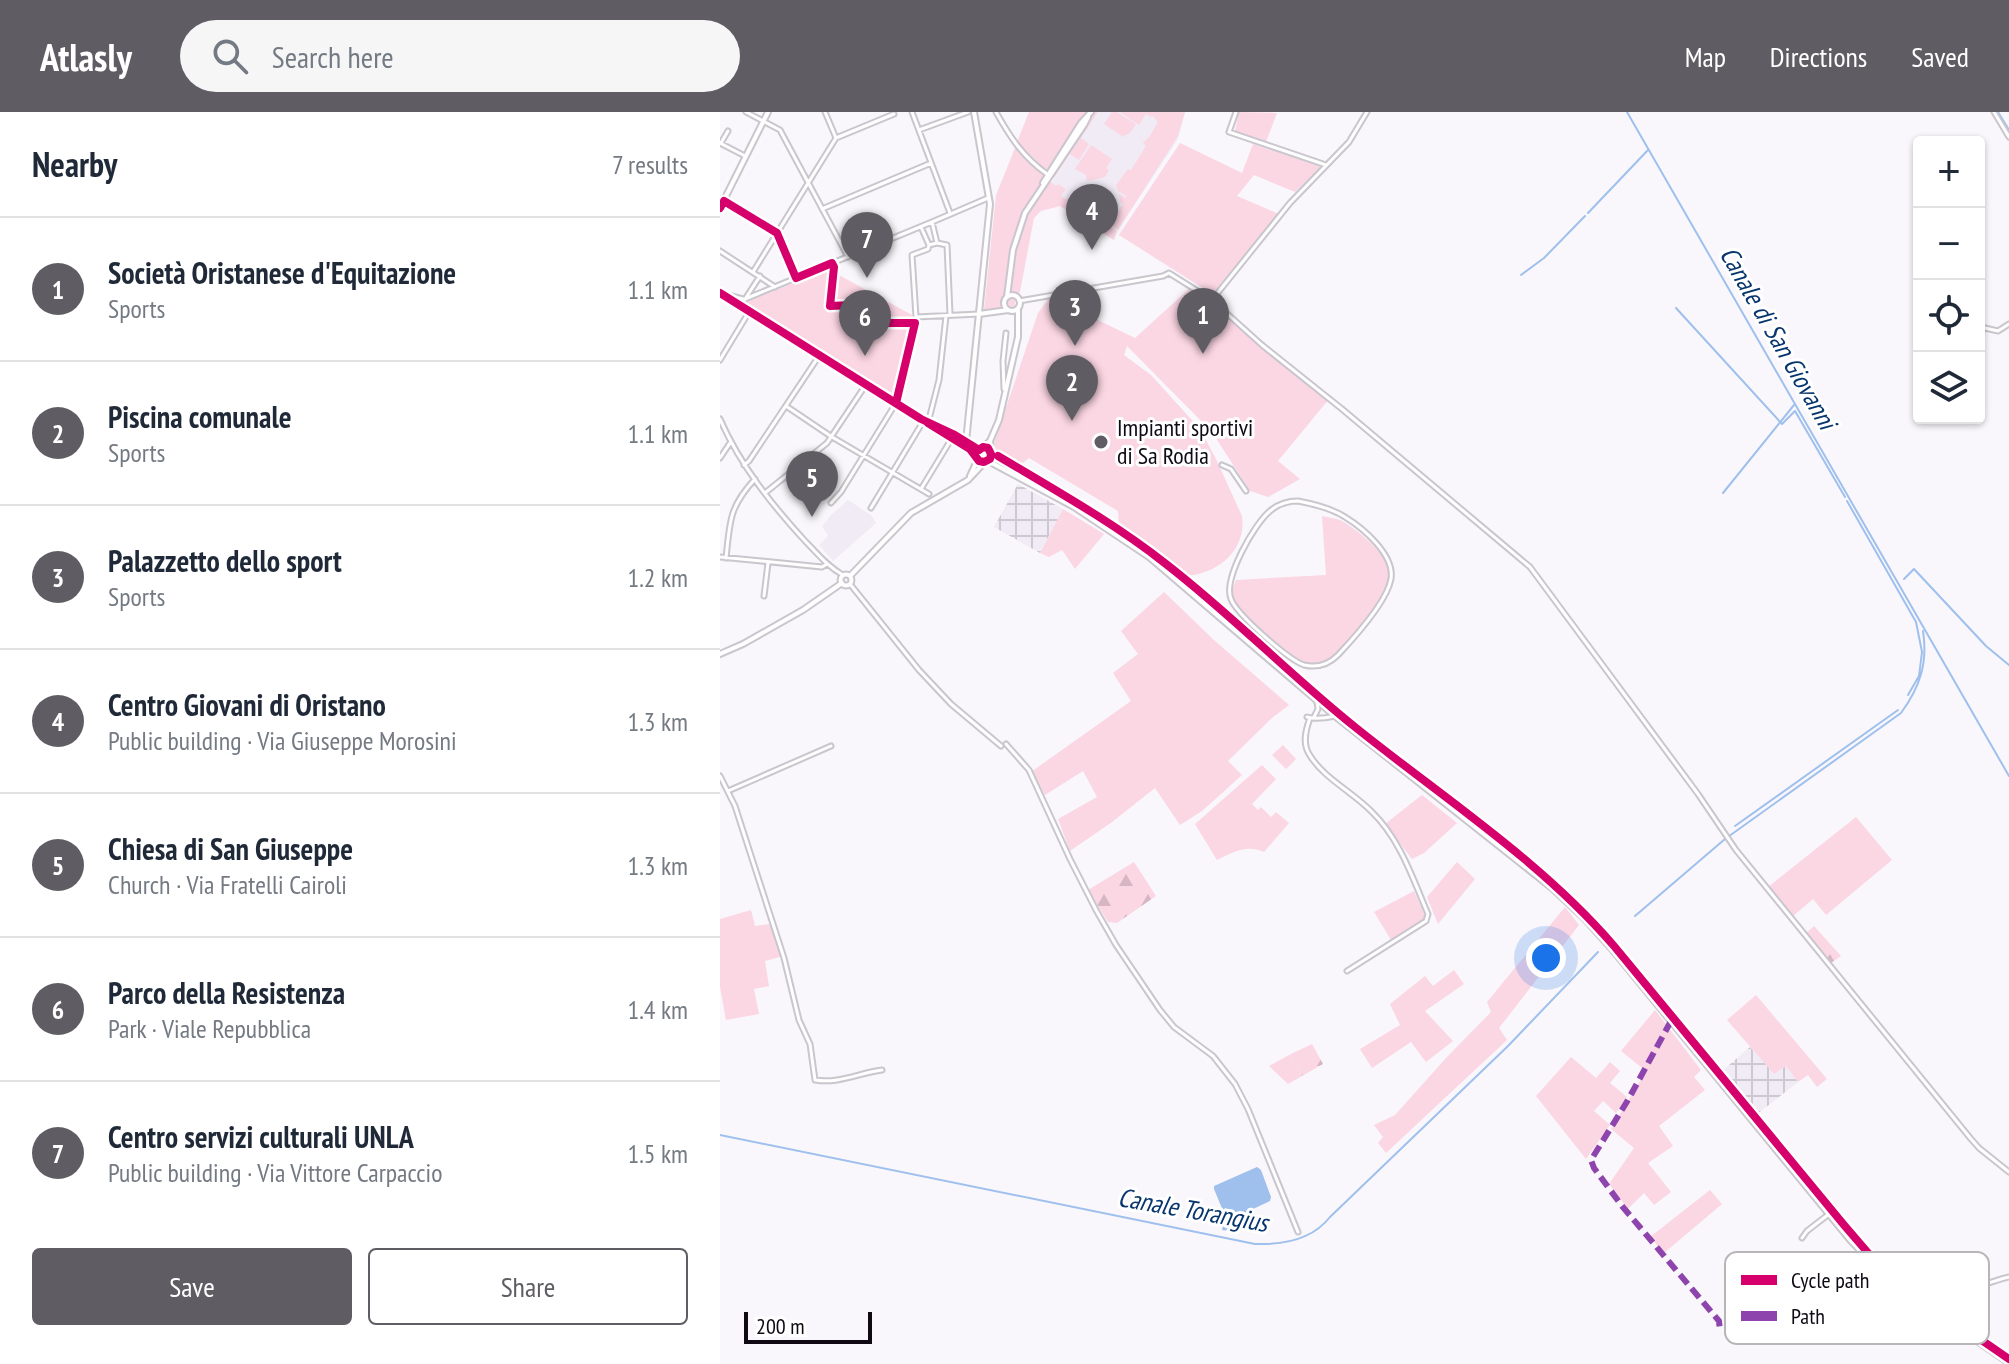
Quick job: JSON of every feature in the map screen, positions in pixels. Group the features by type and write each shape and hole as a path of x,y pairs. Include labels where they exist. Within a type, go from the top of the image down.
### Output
{"street":[{"path":"746,112 780,130 848,257"},
{"path":"720,208 768,112"},
{"path":"825,112 836,138"},
{"path":"912,112 950,215"},
{"path":"919,130 968,112"},
{"path":"996,112 1014,143 1047,174"},
{"path":"1236,112 1229,132 1326,165"},
{"path":"1212,300 1290,203 1349,142 1367,112"},
{"path":"1994,112 2009,137"},
{"path":"753,272 836,138 895,113"},
{"path":"966,442 990,214 974,113"},
{"path":"991,312 1007,297 1019,226 1047,174 1089,114"},
{"path":"1037,194 1089,114"},
{"path":"728,131 720,143 746,157"},
{"path":"822,209 931,163"},
{"path":"720,293 745,299 989,197"},
{"path":"722,200 777,233 796,278"},
{"path":"932,222 937,243"},
{"path":"921,227 929,245"},
{"path":"831,503 896,403 916,317 912,255 928,249 929,245 947,245 948,315 939,380 926,421 871,508"},
{"path":"720,251 775,287"},
{"path":"1007,297 1018,299 1169,273 1212,300 1262,345 1524,561 1729,840 1971,1139 2009,1172"},
{"path":"740,307 760,276"},
{"path":"850,576 911,513 968,480 989,458 990,441 999,420 1018,328 1018,299 1010,282"},
{"path":"751,290 755,295"},
{"path":"720,293 952,436 970,449 979,461 989,458 1116,533 1161,566 1317,702 1552,888 1611,948 1862,1252"},
{"path":"1004,303 1018,328"},
{"path":"916,317 979,314 1018,308"},
{"path":"720,360 749,312"},
{"path":"1985,328 1998,331 2009,324"},
{"path":"1005,392 1006,333"},
{"path":"1004,355 1013,357"},
{"path":"744,465 819,356"},
{"path":"765,493 827,443 866,384"},
{"path":"786,406 929,494"},
{"path":"720,419 744,465 783,517 827,564 850,576"},
{"path":"952,436 988,448 989,458"},
{"path":"921,489 952,436"},
{"path":"968,480 981,448 990,441"},
{"path":"720,458 730,443"},
{"path":"1222,465 1231,469 1246,491"},
{"path":"726,558 733,508 755,479"},
{"path":"1298,501 1328,509 1345,517 1384,552 1392,578 1383,599 1335,659 1318,666 1299,663 1258,631 1242,617 1231,601 1230,585 1253,533 1266,514 1277,506 1298,501"},
{"path":"720,557 822,567 827,564"},
{"path":"764,596 768,563"},
{"path":"842,583 843,575"},
{"path":"850,576 850,584"},
{"path":"842,583 850,584"},
{"path":"720,654 803,610 842,583"},
{"path":"850,584 919,670 951,704 1004,745 1029,770 1085,889 1116,945 1167,1019 1213,1056 1235,1084 1250,1112 1298,1232"},
{"path":"1317,702 1318,709 1310,717 1306,729 1308,753 1383,824 1407,863 1428,914 1422,924 1347,971"},
{"path":"1310,717 1321,719 1335,716"},
{"path":"728,791 831,746"},
{"path":"720,776 735,806 784,958 799,1020 810,1044 815,1080 840,1081 882,1070"},
{"path":"1802,1238 1829,1214"},
{"path":"1989,1282 2009,1277"},
{"path":"1982,1344 2009,1363"}],"shaded area":[{"path":"1098,112 1185,112 1178,139 1117,231 1048,188"},
{"path":"1018,484 1063,509 1040,553 994,527"},
{"path":"848,500 871,515 876,523 833,561 819,545 828,536 822,526"},
{"path":"1750,1047 1774,1073 1786,1066 1798,1082 1756,1115 1722,1071"}],"green space":[{"path":"1029,112 1098,112 1081,138 1089,144 1079,160 1070,154 1054,178 1017,142"},
{"path":"1112,112 1136,124 1129,134 1123,137 1104,124"},
{"path":"1120,112 1185,112 1178,136 1118,230 1110,224 1123,204 1119,194 1125,198 1127,196 1118,191 1116,185 1128,169 1131,170 1146,146 1143,143 1158,122 1146,114 1139,125"},
{"path":"1239,112 1277,113 1266,142 1235,131"},
{"path":"1180,143 1242,173 1253,144 1322,167 1295,192 1254,175 1237,196 1279,214 1212,294 1119,235"},
{"path":"1091,145 1112,159 1105,177 1087,181 1086,175 1075,169"},
{"path":"1015,148 1052,183 1066,189 1061,196 1066,199 1075,197 1083,202 1087,212 1091,207 1110,215 1105,223 1117,231 1114,240 1060,206 1041,211 1034,218 1015,306 1010,309 1005,306 996,311 984,310 996,195"},
{"path":"837,266 837,274 912,315 895,397 745,307 748,301"},
{"name":"Impianti sportivi di Sa Rodia","path":"1189,289 1216,306 1279,362 1329,399 1278,461 1300,479 1268,497 1250,491 1212,432 1127,346 1124,355 1151,375 1200,429 1242,516 1240,540 1228,558 1209,571 1186,576 1119,528 1118,511 1029,458 1019,466 992,449 1038,313 1050,297 1135,338"},
{"path":"1063,509 1104,534 1075,569 1062,550 1049,557 1040,553"},
{"path":"1322,516 1340,520 1362,535 1388,565 1390,576 1380,600 1338,653 1324,662 1309,663 1287,654 1266,636 1239,610 1232,594 1236,580 1326,575"},
{"path":"1164,592 1289,705 1228,761 1242,775 1202,811 1180,825 1155,788 1070,851 1058,819 1097,797 1083,771 1045,795 1031,772 1131,701 1113,673 1138,654 1121,631"},
{"path":"1283,745 1296,759 1286,769 1272,755"},
{"path":"1262,765 1276,779 1252,804 1258,810 1261,807 1271,817 1276,812 1289,823 1264,852 1246,849 1217,860 1195,824"},
{"path":"1422,795 1457,823 1424,853 1412,859 1385,824"},
{"path":"1856,817 1892,860 1826,915 1813,899 1792,917 1768,887"},
{"path":"1134,862 1156,896 1117,923 1108,922 1088,890"},
{"path":"1457,862 1475,879 1438,924 1427,897"},
{"path":"1414,891 1425,918 1391,940 1374,912"},
{"path":"1565,907 1579,925 1499,1028 1507,1040 1386,1153 1378,1143 1383,1137 1374,1125 1395,1115 1491,1012 1487,1002"},
{"path":"751,910 755,926 770,924 783,956 765,961 769,986 754,989 759,1014 726,1020 720,987 720,919"},
{"path":"1814,926 1841,956 1831,963 1805,934"},
{"path":"1454,970 1464,984 1425,1011 1453,1041 1426,1062 1411,1042 1372,1068 1360,1049 1400,1025 1390,1004 1425,976 1433,986"},
{"path":"1756,995 1827,1079 1817,1087 1808,1075 1798,1082 1786,1066 1774,1074 1727,1020"},
{"path":"1655,1010 1701,1070 1694,1077 1705,1090 1659,1126 1673,1146 1648,1163 1671,1192 1654,1205 1644,1193 1628,1209 1609,1184 1634,1148 1611,1129 1646,1071 1621,1051"},
{"path":"1312,1044 1323,1064 1302,1076 1289,1055"},
{"path":"1289,1055 1302,1076 1288,1084 1269,1066"},
{"path":"1571,1057 1596,1078 1610,1062 1620,1071 1610,1083 1627,1097 1616,1113 1603,1101 1594,1111 1610,1125 1586,1159 1536,1096"},
{"path":"1710,1190 1722,1204 1664,1253 1650,1237"}],"water":[{"path":"1257,1167 1261,1170 1270,1201 1249,1213 1231,1218 1229,1231 1222,1230 1226,1218 1214,1186"}],"waterway":[{"name":"Canale di San Giovanni","path":"1627,112 2009,776"},
{"path":"1998,112 2009,130"},
{"path":"1588,213 1648,150"},
{"path":"1521,275 1544,258 1585,216"},
{"path":"1676,308 1782,424 1795,411 1845,497"},
{"path":"1723,493 1794,405"},
{"path":"1847,501 1916,622 1922,652 1919,676 1908,695"},
{"path":"1904,579 1914,569 1986,646 2009,665"},
{"path":"1635,916 1725,839 1901,713 1921,674 1923,631"},
{"path":"1735,826 1898,710"},
{"name":"Canale Torangius","path":"720,1135 1255,1244 1296,1240 1323,1225 1508,1046 1598,952"}],"marked path":[{"path":"1671,1021 1591,1160 1622,1206 1719,1321 1720,1331"}],"cycle path":[{"path":"720,208 724,201 777,233 796,278 832,263 830,306 875,304 888,323 915,323 896,403"},
{"path":"720,293 921,419 979,450 988,448 990,459 979,461 970,449 928,423"},
{"path":"998,456 1105,521 1166,564 1331,707 1555,886 1614,946 1867,1252"},
{"path":"1987,1344 2009,1359"}],"place":[{"name":"Centro Giovani di Oristano","path":"1092,250"},
{"name":"Centro servizi culturali UNLA","path":"867,278"},
{"name":"Palazzetto dello sport","path":"1075,346"},
{"name":"Società Oristanese d'Equitazione","path":"1203,354"},
{"name":"Parco della Resistenza","path":"865,356"},
{"name":"Piscina comunale","path":"1072,421"},
{"name":"Impianti sportivi di Sa Rodia","path":"1101,442"},
{"name":"Chiesa di San Giuseppe","path":"812,517"}]}
